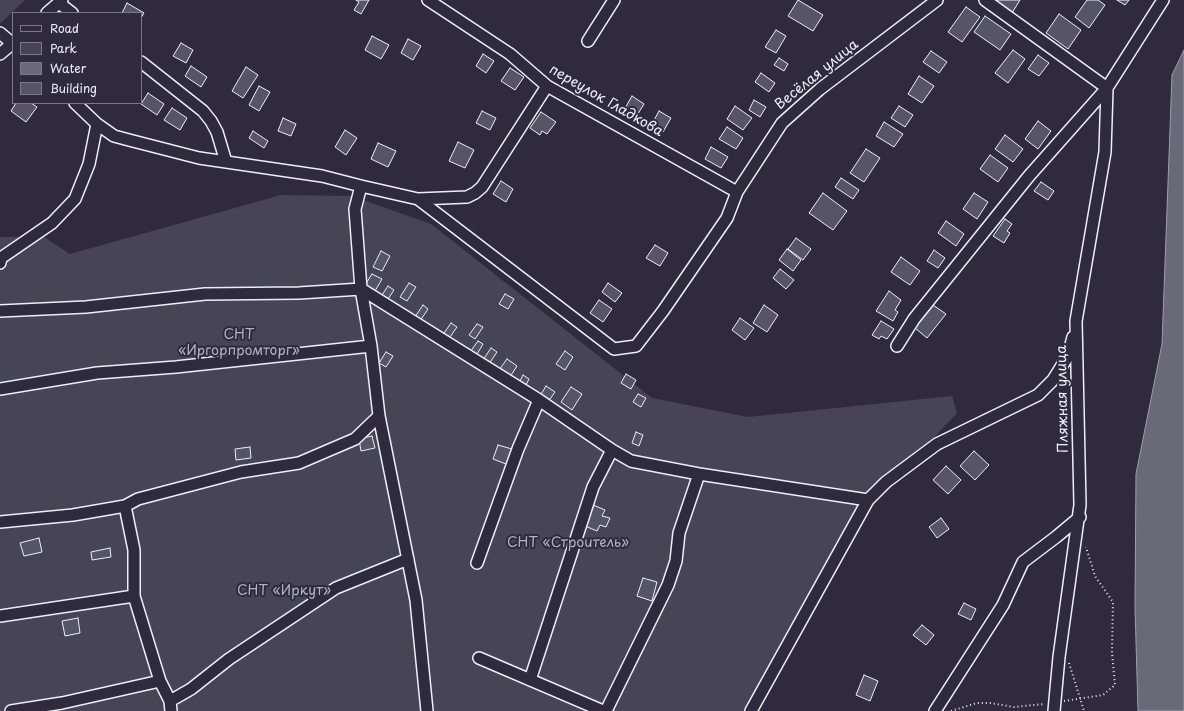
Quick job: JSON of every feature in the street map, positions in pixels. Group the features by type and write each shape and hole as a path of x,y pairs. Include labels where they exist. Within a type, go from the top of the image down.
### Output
{"street":[{"name":"переулок Гладкова","path":"428,0 510,54 547,86 737,192"},
{"path":"588,41 614,0"},
{"name":"Весёлая улица","path":"418,199 614,349 636,346 663,311 727,218 737,192 782,123 820,89 937,0"},
{"path":"985,0 1108,88"},
{"name":"Пляжная улица","path":"897,346 914,319 1029,176 1108,88 1163,0"},
{"path":"48,12 60,2 71,12"},
{"path":"0,33 12,42"},
{"path":"0,54 12,44"},
{"path":"142,63 203,111 217,132 226,162"},
{"path":"76,104 96,124 114,136 199,158 322,176 418,199 467,197 476,194 547,86"},
{"name":"Пляжная улица","path":"1054,706 1060,646 1080,517 1076,321 1104,152 1108,88"},
{"path":"0,260 52,223 75,199 89,164 96,124"},
{"path":"361,186 355,209 361,289 371,346 380,416 416,600 427,711"},
{"path":"0,311 86,307 205,294 299,294 361,289 539,400 612,450 631,460 699,474 868,500"},
{"path":"751,711 868,500 886,482 937,444 1038,394 1053,380 1068,356 1076,321"},
{"path":"0,389 97,373 176,367 371,346"},
{"path":"477,563 518,449 539,400"},
{"path":"0,522 73,515 125,506 138,499 241,472 299,463 354,439 380,416"},
{"path":"530,680 592,487 612,450"},
{"path":"606,711 668,585 676,561 679,533 699,474"},
{"path":"125,506 134,550 134,596 160,681 171,706 229,660 336,588 408,559"},
{"path":"935,711 1003,605 1022,562 1080,517"},
{"path":"0,616 134,596"},
{"path":"479,658 603,711"},
{"path":"11,711 62,703 160,681"}],"path":[{"path":"951,711 977,703 990,703 1014,707 1054,706 1103,695 1115,684 1112,653 1113,602 1095,576 1085,546"},
{"path":"1060,646 1070,665 1084,711"}],"green space":[{"path":"0,0 25,0 12,12 0,24"},
{"path":"281,195 352,196 431,224 652,398 748,417 952,396 957,413 867,508 754,711 0,711 0,237 44,237 70,254"}],"water":[{"path":"1184,50 1184,711 1138,711 1135,607 1136,474 1162,344 1172,75"}],"building":[{"path":"356,0 369,0 361,14 354,10 359,2"},
{"path":"798,0 823,15 813,31 788,16"},
{"path":"995,0 1020,0 1012,13 994,2"},
{"path":"1087,0 1098,0 1105,5 1089,28 1075,17"},
{"path":"1117,0 1129,0 1125,5"},
{"path":"127,3 144,13 142,16 142,12 122,12"},
{"path":"966,7 980,17 962,42 948,32"},
{"path":"1059,14 1081,30 1068,49 1046,33"},
{"path":"985,16 1011,34 1000,50 974,32"},
{"path":"776,30 786,36 776,53 765,47"},
{"path":"372,36 389,45 381,59 365,50"},
{"path":"408,39 421,46 413,60 401,53"},
{"path":"181,43 193,50 186,63 173,56"},
{"path":"1013,50 1025,59 1008,83 995,73"},
{"path":"931,51 947,62 939,73 923,62"},
{"path":"483,54 494,61 486,73 476,66"},
{"path":"1038,55 1049,63 1039,76 1028,69"},
{"path":"779,58 788,64 784,71 774,65"},
{"path":"191,66 207,77 201,87 185,76"},
{"path":"246,67 258,75 243,98 232,91"},
{"path":"510,68 524,77 515,90 501,81"},
{"path":"761,73 775,83 769,92 755,82"},
{"path":"919,76 934,86 922,103 908,94"},
{"path":"259,86 270,92 259,111 249,105"},
{"path":"148,93 164,104 157,115 141,104"},
{"path":"632,96 644,104 636,117 624,110"},
{"path":"754,100 766,107 760,117 749,110"},
{"path":"15,104 32,104 37,107 26,122 11,111"},
{"path":"735,106 752,118 743,130 727,119"},
{"path":"899,106 913,115 905,127 891,118"},
{"path":"172,108 187,118 180,130 164,120"},
{"path":"482,111 496,118 490,130 476,123"},
{"path":"659,111 671,118 663,132 652,124"},
{"path":"541,112 556,122 547,134 542,131 540,135 530,128"},
{"path":"283,118 296,124 291,136 278,131"},
{"path":"1038,121 1051,131 1038,149 1025,139"},
{"path":"884,122 903,134 894,147 876,136"},
{"path":"727,127 743,138 736,149 719,139"},
{"path":"345,130 357,138 346,155 335,147"},
{"path":"253,131 268,141 264,148 249,138"},
{"path":"1005,135 1023,149 1013,162 995,149"},
{"path":"458,142 474,150 465,168 449,161"},
{"path":"378,143 396,151 388,167 371,159"},
{"path":"711,147 728,157 721,168 705,159"},
{"path":"866,149 880,158 864,182 850,173"},
{"path":"990,155 1008,168 998,182 980,169"},
{"path":"841,178 859,190 853,199 835,187"},
{"path":"501,181 513,189 506,202 493,194"},
{"path":"1041,182 1054,191 1048,200 1034,191"},
{"path":"823,193 847,211 833,230 809,213"},
{"path":"974,193 988,202 977,219 963,209"},
{"path":"1005,219 1012,224 1007,231 1010,233 1004,243 993,236"},
{"path":"946,221 964,234 956,246 938,233"},
{"path":"796,238 811,249 803,260 788,249"},
{"path":"655,245 668,253 660,266 646,258"},
{"path":"787,249 801,260 793,271 779,260"},
{"path":"934,250 945,258 938,268 927,261"},
{"path":"381,251 390,256 382,271 373,267"},
{"path":"901,257 920,271 910,285 891,272"},
{"path":"780,269 794,280 786,289 773,278"},
{"path":"372,274 382,279 375,291 365,285"},
{"path":"409,283 416,287 407,301 400,297"},
{"path":"608,283 622,293 615,302 602,292"},
{"path":"388,286 394,290 388,299 382,295"},
{"path":"889,291 901,300 895,310 898,312 893,321 876,311"},
{"path":"505,294 514,299 508,309 499,304"},
{"path":"599,300 612,309 603,322 590,313"},
{"path":"423,305 428,309 420,321 415,317"},
{"path":"764,305 778,315 767,332 753,323"},
{"path":"933,305 946,314 927,338 915,328"},
{"path":"740,318 754,328 745,340 732,330"},
{"path":"881,321 894,329 887,339 881,336 879,339 872,335"},
{"path":"451,323 457,327 448,340 442,336"},
{"path":"477,324 483,327 475,339 469,335"},
{"path":"478,341 483,344 476,356 470,352"},
{"path":"491,348 497,352 489,364 483,360"},
{"path":"565,351 573,357 565,370 556,364"},
{"path":"386,352 393,356 386,367 379,363"},
{"path":"507,359 517,366 510,377 499,370"},
{"path":"626,374 636,380 631,389 621,383"},
{"path":"523,375 529,379 525,387 519,383"},
{"path":"546,386 555,392 548,402 540,396"},
{"path":"571,387 582,394 572,410 561,402"},
{"path":"638,394 646,398 641,407 633,402"},
{"path":"636,432 643,435 639,446 632,443"},
{"path":"372,436 375,448 361,451 359,439"},
{"path":"498,445 512,449 506,464 493,459"},
{"path":"250,447 251,458 236,460 235,449"},
{"path":"974,451 989,465 975,480 960,466"},
{"path":"946,466 961,480 948,494 933,480"},
{"path":"593,505 605,510 602,516 610,518 606,527 600,525 597,531 585,526"},
{"path":"941,518 949,529 937,538 929,527"},
{"path":"39,538 42,552 24,556 20,543"},
{"path":"110,548 111,557 92,560 91,552"},
{"path":"643,578 657,582 652,601 637,596"},
{"path":"964,603 976,609 971,620 958,614"},
{"path":"78,618 80,633 65,636 62,621"},
{"path":"922,625 934,635 926,645 913,635"},
{"path":"864,675 878,681 870,701 856,695"}],"park label":[{"name":"СНТ «Иргорпромторг»","path":"239,344"},
{"name":"СНТ «Строитель»","path":"568,543"},
{"name":"СНТ «Иркут»","path":"284,591"}]}
